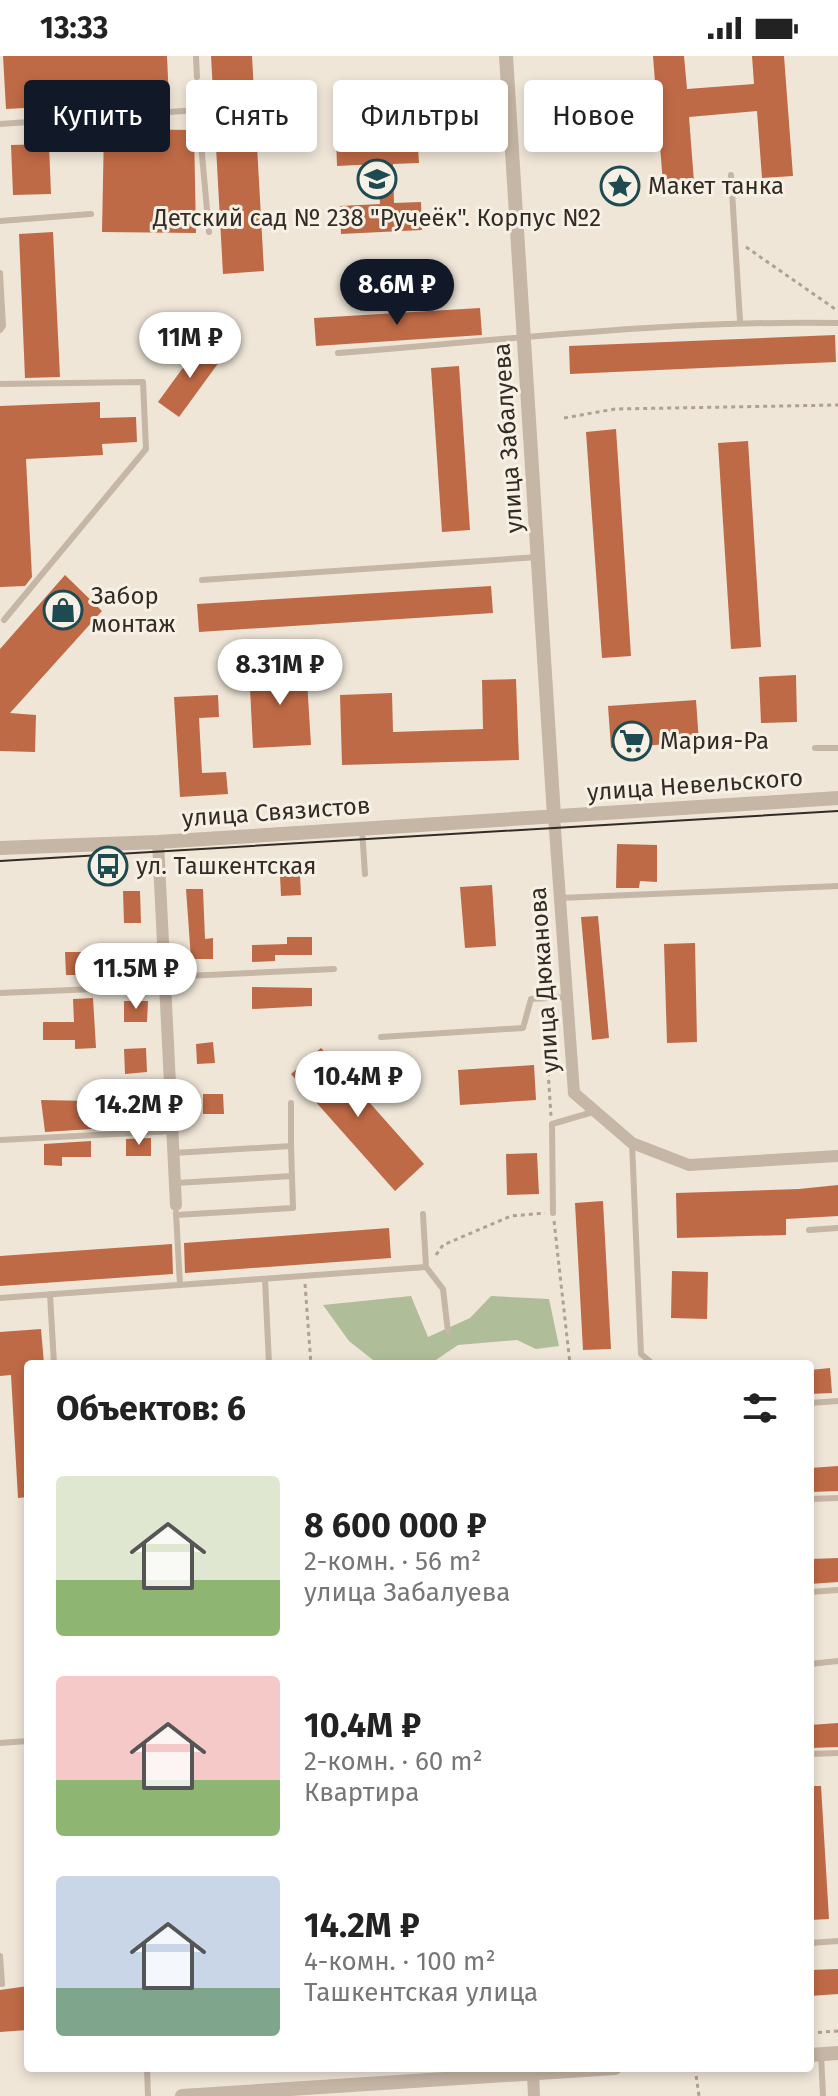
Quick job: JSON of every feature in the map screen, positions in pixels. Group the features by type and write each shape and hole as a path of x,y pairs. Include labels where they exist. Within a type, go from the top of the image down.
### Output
{"street":[{"name":"улица Забалуева","path":"506,56 554,816"},
{"name":"улица Невельского","path":"554,816 838,798"},
{"name":"улица Связистов","path":"0,848 158,842 554,816"},
{"name":"улица Дюканова","path":"554,816 574,1093 632,1143 689,1165 838,1156"},
{"path":"158,842 176,1210"},
{"path":"816,2054 838,2053"},
{"path":"182,2096 285,2093 433,2074 560,2072"},
{"path":"533,2074 534,2096"}],"lane":[{"path":"196,56 197,77"},
{"path":"0,124 198,110 209,232"},
{"path":"731,175 740,321"},
{"path":"0,221 91,214"},
{"path":"0,273 3,326 0,330"},
{"path":"338,353 478,342 524,335 740,321 838,323"},
{"path":"0,384 143,382 146,449 4,620"},
{"path":"202,580 538,557"},
{"path":"815,748 838,748"},
{"path":"362,829 365,874"},
{"path":"560,898 838,886"},
{"path":"0,993 334,969"},
{"path":"381,1037 523,1028 531,999 567,997"},
{"path":"180,1285 176,1210 293,1208 291,1103"},
{"path":"553,1213 552,1124 593,1112"},
{"path":"0,1140 174,1131"},
{"path":"632,1143 641,1354 648,1360"},
{"path":"174,1153 291,1146"},
{"path":"175,1183 292,1176"},
{"path":"423,1214 426,1267 443,1289 448,1332"},
{"path":"809,1230 838,1228"},
{"path":"0,1298 426,1267"},
{"path":"265,1279 269,1360"},
{"path":"50,1294 54,1360"},
{"path":"814,1403 838,1401"},
{"path":"814,1499 838,1498"},
{"path":"814,1592 838,1590"},
{"path":"814,1664 838,1661"},
{"path":"0,1743 24,1741"},
{"path":"814,1754 838,1753"},
{"path":"814,1943 838,1941"},
{"path":"0,1956 2,1984"},
{"path":"816,2054 823,2096"},
{"path":"147,2072 148,2096"}],"path":[{"path":"735,239 838,311"},
{"path":"564,418 615,409 838,405"},
{"path":"543,998 552,1124"},
{"path":"426,1267 443,1245 511,1216 553,1213 570,1360"},
{"path":"304,1276 311,1360"},
{"path":"814,2033 838,2031"},
{"path":"696,2072 699,2096"}],"green space":[{"path":"411,1296 428,1337 470,1318 491,1296 549,1299 559,1346 536,1349 517,1340 458,1345 436,1360 373,1360 349,1341 323,1305"}],"building":[{"path":"3,56 167,56 168,80 24,80 24,108 6,109"},
{"path":"211,56 252,56 253,80 212,80"},
{"path":"653,56 684,56 687,89 754,84 752,56 784,56 793,176 762,178 757,111 689,117 694,182 663,184 660,152 663,152 663,80 655,80"},
{"path":"170,130 186,130 186,152 194,152 196,233 102,232 104,152 170,152"},
{"path":"11,145 24,145 24,152 49,152 51,194 13,195"},
{"path":"216,152 257,152 264,271 223,274"},
{"path":"337,152 418,152 419,163 393,164 394,203 421,202 422,230 341,234 340,206 380,204 378,164 337,166"},
{"path":"53,232 60,377 25,378 19,234"},
{"path":"480,308 482,335 316,346 314,318"},
{"path":"835,335 836,362 570,374 569,346"},
{"path":"201,343 222,358 179,417 158,402"},
{"path":"459,366 470,530 442,532 431,368"},
{"path":"100,402 100,418 136,417 137,442 102,444 103,455 26,459 32,577 25,586 0,587 0,406"},
{"path":"616,429 631,656 602,658 586,432"},
{"path":"748,441 761,647 731,649 718,443"},
{"path":"65,575 102,611 10,713 36,715 35,752 0,751 0,649"},
{"path":"491,586 493,613 199,632 197,604"},
{"path":"306,665 311,745 253,748 249,668"},
{"path":"796,675 797,722 761,723 759,677"},
{"path":"516,679 519,760 342,765 340,695 392,693 393,732 483,729 482,680"},
{"path":"218,695 219,717 199,718 202,773 226,772 228,794 180,797 174,697"},
{"path":"696,700 699,742 611,748 608,706"},
{"path":"617,844 657,845 657,882 640,881 639,888 616,888"},
{"path":"300,875 301,895 281,896 280,876"},
{"path":"492,885 496,946 465,948 460,887"},
{"path":"186,889 203,889 205,939 213,938 213,959 191,959"},
{"path":"123,891 140,891 141,923 124,923"},
{"path":"598,916 609,1038 592,1040 581,917"},
{"path":"287,937 312,937 312,955 275,955 275,961 252,962 252,945 287,944"},
{"path":"695,943 697,1042 667,1043 664,944"},
{"path":"65,952 87,952 88,975 66,975"},
{"path":"127,954 144,954 144,973 127,973"},
{"path":"252,987 312,988 312,1006 252,1009"},
{"path":"93,998 96,1048 75,1049 75,1040 43,1040 43,1022 74,1022 73,999"},
{"path":"124,1001 148,1001 147,1022 124,1022"},
{"path":"213,1042 215,1063 197,1064 196,1044"},
{"path":"146,1048 147,1072 125,1074 124,1049"},
{"path":"321,1048 424,1164 395,1191 291,1074"},
{"path":"534,1065 536,1100 460,1105 458,1070"},
{"path":"203,1094 223,1094 224,1114 203,1114"},
{"path":"130,1097 151,1097 151,1126 130,1127"},
{"path":"41,1100 94,1101 92,1129 45,1132"},
{"path":"151,1138 151,1156 126,1156 126,1139"},
{"path":"91,1141 91,1157 62,1157 62,1166 44,1165 44,1144"},
{"path":"537,1153 539,1194 507,1195 506,1154"},
{"path":"838,1185 838,1216 786,1219 786,1235 677,1238 676,1193"},
{"path":"603,1201 611,1349 583,1350 575,1203"},
{"path":"389,1228 391,1258 185,1273 184,1243"},
{"path":"172,1244 173,1274 0,1286 0,1256"},
{"path":"672,1271 708,1272 707,1319 671,1318"},
{"path":"41,1329 44,1360 24,1360 24,1497 18,1498 11,1375 0,1376 0,1332"},
{"path":"830,1368 832,1393 814,1394 814,1370"},
{"path":"838,1466 838,1491 814,1492 814,1468"},
{"path":"838,1558 838,1582 814,1584 814,1559"},
{"path":"838,1723 838,1747 814,1748 814,1725"},
{"path":"814,1786 821,1786 829,1919 814,1920"},
{"path":"838,1969 838,1994 814,1996 814,1970"},
{"path":"24,1987 24,2030 0,2032 0,1990"}],"tram line":[{"path":"0,861 838,811"}],"place":[{"name":"Детский сад № 238 \"Ручеёк\". Корпус №2","path":"377,179"},
{"name":"Макет танка","path":"620,186"},
{"name":"Забор монтаж","path":"63,610"},
{"name":"Мария-Ра","path":"632,741"},
{"name":"ул. Ташкентская","path":"108,866"}]}
